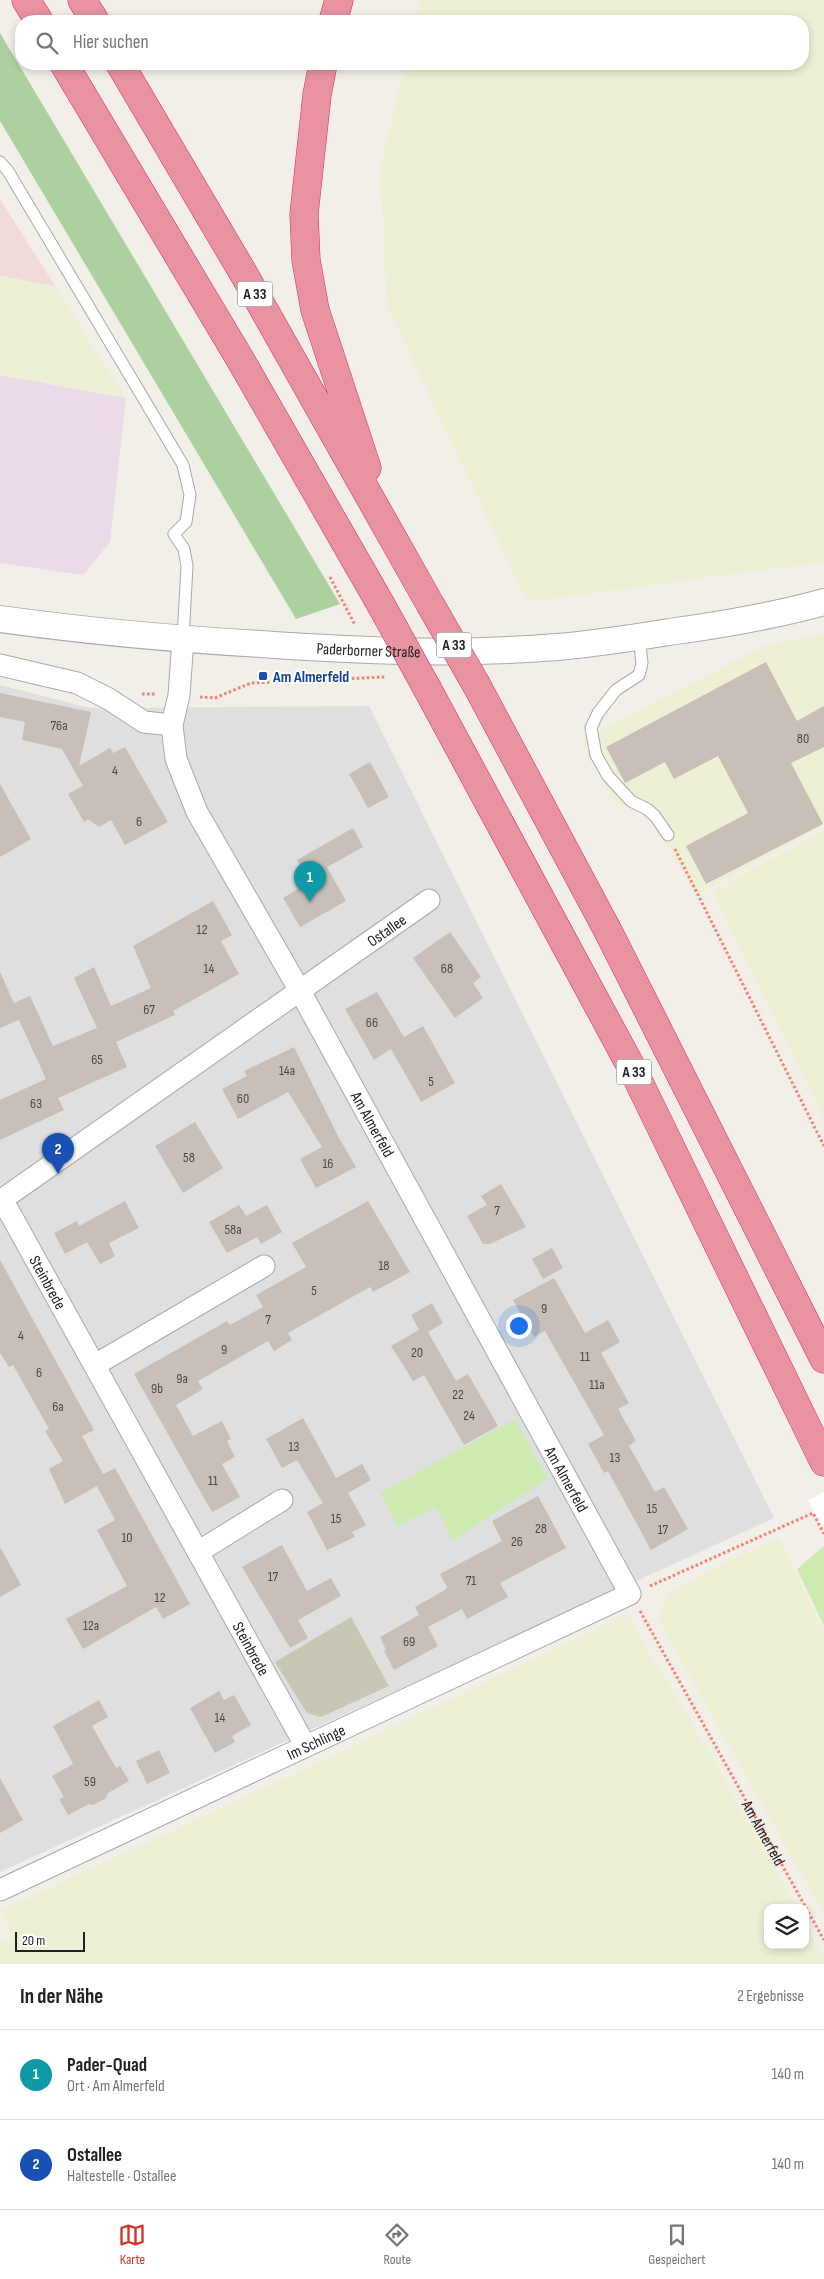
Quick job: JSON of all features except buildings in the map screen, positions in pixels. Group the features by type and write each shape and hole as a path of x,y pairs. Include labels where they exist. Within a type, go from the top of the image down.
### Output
{"highway":[{"path":"26,0 35,15"},
{"path":"82,0 91,15"},
{"path":"335,15 339,0"},
{"name":"A 33","path":"68,70 240,359 428,690 635,1074 824,1462"},
{"name":"A 33","path":"124,70 245,276 477,686 608,931 824,1359"},
{"path":"322,70 317,95 305,204 306,260 316,310 386,526"}],"street":[{"name":"Paderborner Straße","path":"0,619 71,629 183,639 332,649 443,652 558,647 639,637 710,626 824,602"},
{"name":"Am Almerfeld","path":"183,639 179,694 172,725 176,759 197,812 300,991 630,1594"},
{"path":"0,665 76,683 108,699 144,722 172,725"},
{"name":"Ostallee","path":"1,1200 429,900"},
{"name":"Steinbrede","path":"1,1200 95,1365 305,1745"},
{"path":"95,1365 264,1266"},
{"path":"198,1552 282,1500"},
{"name":"Im Schlinge","path":"0,1890 305,1745 630,1594"}],"lane":[{"path":"0,162 8,171 183,465 188,480 186,522 174,534 184,549 187,566 183,639"},
{"path":"639,637 642,663 638,675 616,690 598,713 591,728 596,755 608,776 631,801 647,809 655,816 668,834"}],"path":[{"path":"330,577 355,625"},
{"name":"Paderborner Straße","path":"179,694 215,698 251,683 361,678"},
{"path":"668,834 824,1146"},
{"path":"630,1594 668,1580 813,1513 824,1534"},
{"name":"Am Almerfeld","path":"630,1594 824,1940"}],"shaded area":[{"path":"420,0 824,0 824,562 527,602 387,307 380,169 404,70 809,70 809,15 416,15"},
{"path":"0,199 55,286 0,276"},
{"path":"0,276 55,286 126,398 0,375"},
{"path":"0,375 126,398 110,542 83,575 0,563"},
{"path":"824,634 824,825 696,896 651,818 615,802 580,741 763,646"},
{"path":"0,685 90,708 369,706 774,1518 0,1872"},
{"path":"824,830 824,1119 712,892"},
{"path":"779,1538 824,1632 824,1915 658,1619 667,1594 725,1562"},
{"path":"627,1614 703,1742 794,1904 764,1904 764,1949 809,1949 809,1931 824,1958 824,1964 0,1964 0,1944 11,1936 2,1910 317,1763"},
{"path":"351,1617 389,1686 321,1717 307,1713 275,1662"}],"green space":[{"path":"0,33 15,58 15,70 22,70 340,604 296,619 0,121"},
{"path":"515,1419 548,1479 452,1541 436,1507 397,1526 380,1493"},
{"path":"824,1546 824,1626 797,1569"}],"pier":[{"path":"824,1492 824,1524 821,1525 808,1500"}],"place":[{"name":"Am Almerfeld","path":"263,676"},
{"name":"Pader-Quad","path":"310,902"},
{"name":"Ostallee","path":"58,1174"}]}
